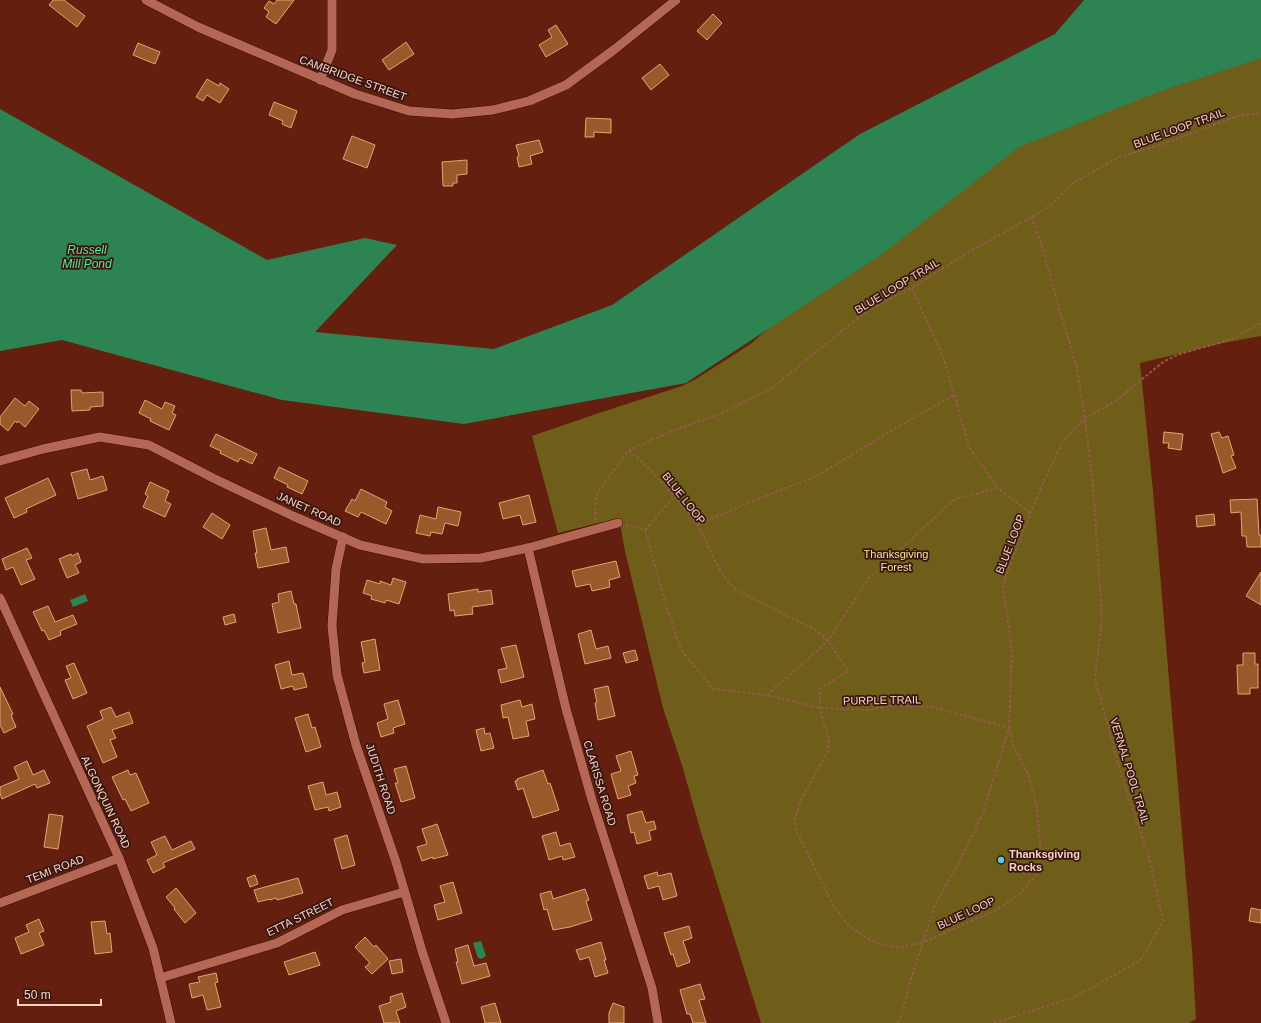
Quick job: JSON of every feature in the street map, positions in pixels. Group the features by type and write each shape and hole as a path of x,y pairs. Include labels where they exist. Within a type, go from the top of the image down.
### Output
{"street":[{"name":"CAMBRIDGE STREET","path":"146,0 198,27 355,94 409,111 452,114 493,110 529,101 566,85 615,49 676,0"},
{"path":"320,80 332,50 332,0"},
{"name":"JANET ROAD","path":"0,461 43,449 100,437 149,445 293,516 360,545 423,559 481,558 528,548 618,523"},
{"name":"JUDITH ROAD","path":"343,537 336,569 332,626 337,675 356,745 446,1023"},
{"name":"CLARISSA ROAD","path":"528,548 566,709 592,800 652,988 658,1023"},
{"name":"ALGONQUIN ROAD","path":"0,598 119,858 153,948 172,1023"},
{"name":"TEMI ROAD","path":"0,903 119,858"},
{"name":"ETTA STREET","path":"160,978 277,944 342,910 404,892"}],"path":[{"name":"BLUE LOOP TRAIL","path":"598,528 595,510 597,493 629,450 677,429 722,413 772,388 868,310 912,288 967,253 1032,218 1050,206 1073,183 1119,157 1163,144 1237,116 1261,113"},
{"name":"VERNAL POOL TRAIL","path":"994,1023 1075,997 1141,960 1163,921 1149,858 1122,777 1095,680 1102,618 1093,486 1085,420 1076,364 1045,256 1032,218"},
{"path":"912,288 944,359 970,448 998,488 1030,514"},
{"name":"BLUE LOOP","path":"629,450 650,468 697,525 715,562 728,582 736,590 814,629 828,641 848,671 820,689 820,708 829,741 827,753 802,798 795,818 796,830 833,906 850,927 874,942 898,948 924,942 996,910 1020,894 1037,874 1041,857 1037,806 1029,776 1013,745 1009,728 1012,652 1003,587 1006,575 1030,514 1063,441 1085,420 1117,400 1163,362 1177,355 1232,339 1261,323"},
{"path":"697,525 750,502 817,476 894,429 954,395"},
{"path":"767,695 828,641 868,579 955,499 998,488"},
{"path":"618,523 645,530 674,496"},
{"name":"PURPLE TRAIL","path":"645,530 663,595 681,650 713,689 767,695 820,708 868,710 895,705 933,707 1009,728"},
{"path":"897,1023 901,1017 911,979 935,905 958,864 983,813 1009,728"}],"green space":[{"name":"Thanksgiving Forest","path":"1261,50 1261,336 1223,343 1140,363 1153,491 1192,950 1196,1019 1189,1023 761,1023 700,829 682,765 663,708 625,551 619,518 558,533 532,436 682,386 696,379 752,343 774,323 991,159 1075,115"}],"water":[{"name":"Russell Mill Pond","path":"1084,0 1261,0 1261,58 1161,91 1019,147 881,255 686,383 464,424 282,400 62,340 0,351 0,109 267,260 365,238 397,245 315,332 494,349 612,305 860,134 1055,34"},
{"path":"85,594 88,601 73,607 70,600"},
{"path":"481,941 486,956 481,959 478,958 473,943"}],"building":[{"path":"53,0 64,0 85,16 77,27 49,5"},
{"path":"277,0 294,0 276,24 266,17 269,12 264,8 269,1 274,4"},
{"path":"713,14 722,23 707,40 697,31"},
{"path":"556,25 568,44 546,57 539,45 552,37 548,30"},
{"path":"406,42 414,54 389,70 382,60"},
{"path":"138,43 160,52 155,64 133,55"},
{"path":"660,64 669,75 651,90 642,78"},
{"path":"207,79 219,86 220,83 229,89 220,103 207,95 203,101 196,97"},
{"path":"274,102 297,111 291,128 282,124 283,121 269,115"},
{"path":"586,118 611,119 611,133 594,132 594,137 585,137"},
{"path":"352,136 375,145 367,168 343,159"},
{"path":"539,140 543,152 530,156 532,164 519,167 517,157 519,156 516,145"},
{"path":"467,160 467,174 457,175 457,183 453,183 453,186 443,186 442,162"},
{"path":"71,390 81,390 82,393 103,392 103,406 90,407 90,410 72,411"},
{"path":"15,398 25,406 29,401 39,409 25,427 18,421 17,423 15,421 8,431 0,424 0,417"},
{"path":"145,400 162,409 165,402 175,406 172,413 176,415 169,430 150,421 151,419 139,413"},
{"path":"1164,432 1183,434 1181,450 1168,448 1169,443 1163,443"},
{"path":"1219,432 1222,438 1228,436 1234,455 1231,456 1236,468 1223,473 1211,434"},
{"path":"216,434 257,454 252,464 240,458 238,462 210,446"},
{"path":"279,467 308,481 302,494 287,487 288,485 274,478"},
{"path":"87,469 90,480 103,476 107,490 78,499 71,473"},
{"path":"48,478 56,495 26,509 27,512 14,518 5,498"},
{"path":"150,482 169,491 165,501 171,504 165,517 143,507 148,496 145,494"},
{"path":"361,489 387,502 385,507 392,511 386,524 361,512 358,517 345,511 352,499 355,501"},
{"path":"529,495 536,522 523,525 520,515 503,519 499,503"},
{"path":"1257,499 1261,547 1247,547 1246,536 1242,536 1241,512 1231,513 1230,500"},
{"path":"438,507 461,512 458,526 445,523 442,534 431,532 430,536 416,533 420,515 436,519"},
{"path":"212,513 230,525 222,539 203,527"},
{"path":"1214,514 1215,525 1197,527 1196,516"},
{"path":"266,528 271,550 286,547 289,562 258,568 253,531"},
{"path":"27,548 32,558 26,560 35,579 21,585 13,567 6,570 2,559"},
{"path":"78,553 81,562 75,565 79,573 67,578 59,559"},
{"path":"616,561 620,577 609,580 610,587 592,591 590,584 576,587 572,571"},
{"path":"1261,572 1261,605 1246,596"},
{"path":"393,578 406,582 399,604 386,600 385,603 371,599 372,596 363,593 367,580 380,584 380,581 391,585"},
{"path":"478,589 478,592 491,590 493,604 472,607 473,614 455,616 454,610 450,611 448,594"},
{"path":"291,591 294,604 296,604 301,628 278,633 272,604 279,602 278,594"},
{"path":"48,606 55,622 73,615 77,624 60,631 61,635 49,640 44,630 42,631 33,612"},
{"path":"234,614 236,622 225,625 223,617"},
{"path":"591,630 596,649 608,646 611,658 585,664 578,634"},
{"path":"375,639 380,670 364,673 362,663 365,662 361,642"},
{"path":"516,645 524,677 501,683 498,670 507,668 501,648"},
{"path":"635,650 638,660 626,663 623,653"},
{"path":"1243,653 1255,653 1255,664 1258,664 1258,688 1250,688 1250,694 1238,694 1237,665 1243,665"},
{"path":"289,661 292,675 303,673 307,687 294,690 293,686 281,689 275,665"},
{"path":"74,663 87,693 73,699 65,680 71,678 66,666"},
{"path":"608,686 615,716 598,720 595,703 597,702 594,689"},
{"path":"0,687 13,714 11,715 16,727 4,733 0,725"},
{"path":"398,700 405,724 393,728 394,733 381,737 377,723 388,719 384,704"},
{"path":"520,700 522,707 532,704 535,719 526,721 529,736 513,739 508,717 503,718 501,705"},
{"path":"111,707 116,717 129,712 133,723 112,730 116,738 110,740 117,757 103,763 87,726 103,719 100,711"},
{"path":"308,714 312,728 315,727 321,747 306,752 295,718"},
{"path":"484,728 485,734 490,733 494,748 481,751 476,730"},
{"path":"631,751 638,775 634,776 636,783 628,786 631,795 618,799 611,774 621,771 616,756"},
{"path":"27,761 33,775 44,770 50,783 37,788 35,784 2,799 0,787 19,779 14,767"},
{"path":"406,766 415,798 401,802 395,783 398,783 394,769"},
{"path":"128,770 130,775 136,773 149,803 131,811 125,799 123,800 112,777"},
{"path":"543,770 548,784 550,783 559,810 533,818 523,788 518,790 515,781"},
{"path":"323,782 326,795 337,792 341,807 329,811 328,807 315,810 308,786"},
{"path":"642,811 646,823 654,821 656,829 649,831 651,840 637,844 634,832 631,833 627,815"},
{"path":"49,814 63,816 58,849 44,847"},
{"path":"437,824 448,855 433,859 433,857 422,861 417,847 427,844 422,829"},
{"path":"556,832 560,846 570,843 575,857 563,860 562,856 549,860 542,836"},
{"path":"347,835 355,865 342,869 334,839"},
{"path":"165,836 172,850 191,841 195,849 163,863 165,867 153,873 147,860 157,855 151,842"},
{"path":"657,872 658,876 671,873 677,896 663,900 659,886 648,889 644,876"},
{"path":"255,875 258,884 250,887 247,878"},
{"path":"298,878 303,893 277,900 276,898 258,902 254,890"},
{"path":"453,882 462,913 438,920 434,905 445,902 440,886"},
{"path":"176,888 196,913 185,923 166,897"},
{"path":"585,889 589,900 586,901 592,920 570,927 553,930 547,909 544,910 540,894 551,891 553,899"},
{"path":"1251,908 1261,910 1261,923 1249,921"},
{"path":"39,919 44,931 39,933 44,945 21,954 15,938 29,932 26,925"},
{"path":"105,921 107,934 110,933 112,952 95,954 91,922"},
{"path":"689,926 692,938 683,941 690,962 677,967 673,954 671,955 664,933"},
{"path":"365,937 374,947 376,945 388,959 372,974 365,967 370,963 355,947"},
{"path":"601,942 608,973 595,977 589,957 580,960 576,950"},
{"path":"468,945 474,966 486,963 490,976 462,984 456,962 458,962 455,949"},
{"path":"315,952 320,965 289,975 284,962"},
{"path":"401,959 403,972 392,974 389,961"},
{"path":"216,973 218,982 215,983 221,1007 207,1010 203,995 192,998 189,984 200,982 198,977"},
{"path":"700,984 705,999 699,1000 706,1023 693,1023 690,1014 687,1014 680,990"},
{"path":"402,993 406,1007 396,1011 400,1023 384,1023 379,1006 391,1002 390,997"},
{"path":"495,1003 501,1023 485,1023 481,1007"},
{"path":"613,1003 624,1007 624,1023 609,1023 609,1013"}],"place":[{"name":"Thanksgiving Rocks","path":"1001,860"}]}
